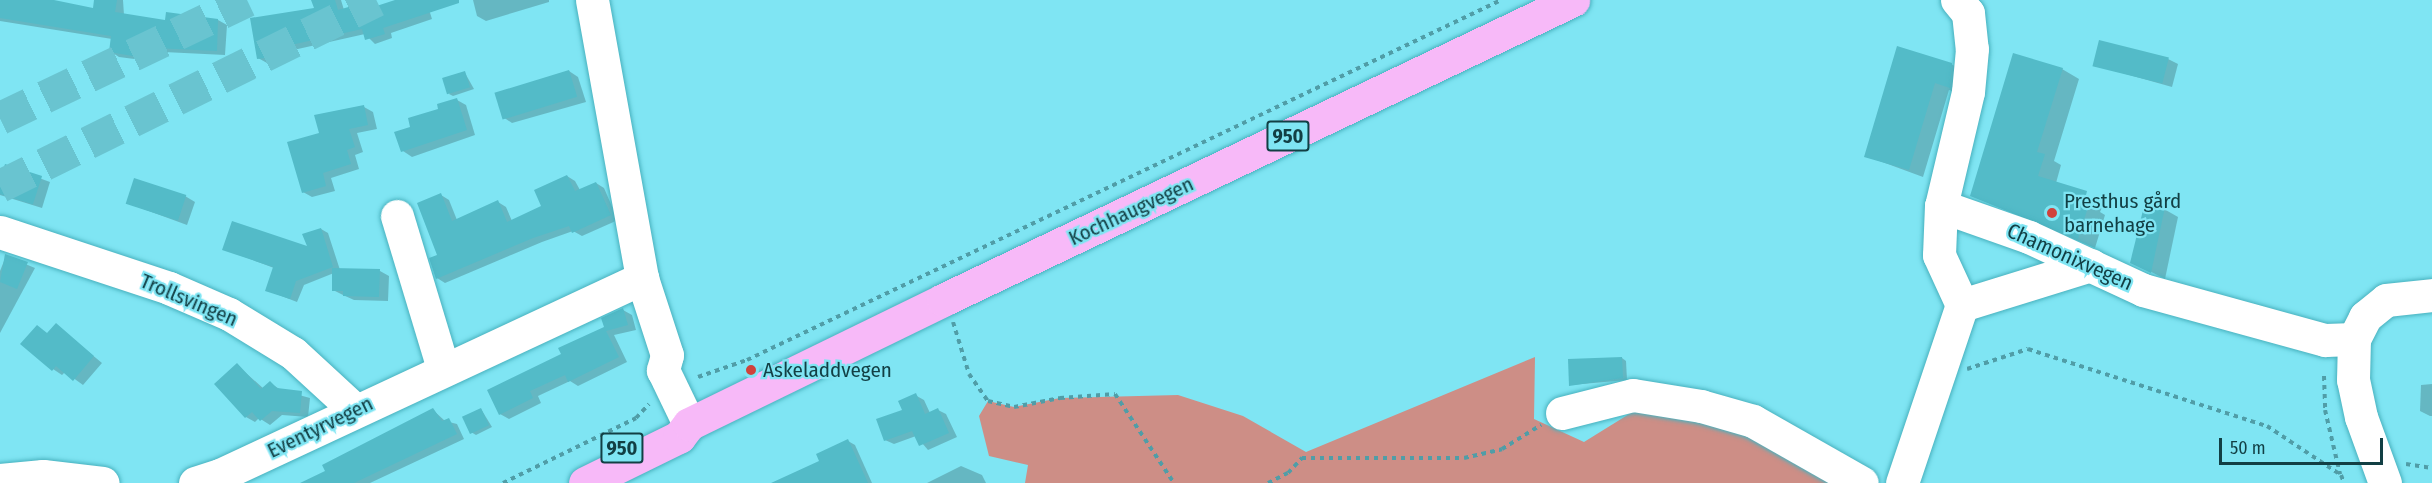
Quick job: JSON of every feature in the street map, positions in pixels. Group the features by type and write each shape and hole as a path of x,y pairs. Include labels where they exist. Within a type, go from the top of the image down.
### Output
{"main road":[{"name":"Kochhaugvegen","path":"698,420 673,424 569,473 581,483 621,475 679,437 698,420 943,300 1573,0"}],"street":[{"path":"592,0 642,278 667,355 663,370 698,420"},
{"path":"1902,483 1962,305 1939,255 1941,206 1968,92 1972,49 1968,13 1957,0"},
{"name":"Chamonixvegen","path":"1941,206 2029,237 2143,291 2325,340 2354,339"},
{"path":"397,216 443,368"},
{"name":"Trollsvingen","path":"0,232 169,288 228,314 293,353 355,410"},
{"path":"1962,305 2091,265"},
{"name":"Eventyrvegen","path":"195,483 642,278"},
{"path":"2385,483 2355,389 2354,339 2365,317 2385,300 2432,295"},
{"path":"1562,413 1633,395 1701,406 1753,421 1862,483"},
{"path":"0,480 43,476 103,483"}],"path":[{"path":"698,377 747,360 1501,0"},
{"path":"943,300 969,374 988,400 1014,407 1060,398 1115,394 1174,483"},
{"path":"2028,349 2267,426 2341,475 2344,483"},
{"path":"503,483 636,418 655,398"},
{"path":"1268,483 1288,473 1302,458 1464,458 1502,449 1562,413"},
{"path":"636,418 639,424"}],"shaded area":[{"path":"1535,357 1534,419 1584,442 1634,411 1742,423 1844,483 1025,483 1028,465 989,456 979,416 988,401 1014,407 1060,398 1178,395 1243,416 1306,452"}],"building":[{"path":"0,0 54,0 93,8 94,0 117,0 115,12 165,20 166,12 218,19 217,51 134,47 133,56 109,52 111,36 0,18"},
{"path":"311,0 335,0 338,10 352,6 355,13 395,0 459,0 459,3 383,28 385,34 365,40 362,29 273,49 274,57 257,59 250,18 314,8"},
{"path":"2099,40 2169,57 2162,84 2092,66"},
{"path":"1897,46 1952,63 1950,88 1935,83 1909,170 1864,157"},
{"path":"2013,53 2063,68 2037,152 2045,154 2038,176 2087,191 2084,203 2089,204 2078,239 1970,196"},
{"path":"569,70 577,97 503,120 494,93"},
{"path":"465,71 470,87 447,94 442,78"},
{"path":"457,98 467,130 401,152 394,132 410,127 408,118 438,109 437,104"},
{"path":"364,105 368,125 349,129 355,147 347,150 351,164 323,173 326,186 302,193 287,142 319,133 314,115"},
{"path":"5,164 42,176 33,205 0,194 0,179"},
{"path":"567,175 575,191 596,182 611,215 572,233 569,226 533,238 436,279 429,258 437,255 417,203 441,193 452,221 498,200 507,222 541,206 534,190"},
{"path":"134,178 186,195 178,221 126,204"},
{"path":"2145,202 2165,207 2151,273 2130,263"},
{"path":"232,221 307,246 302,234 321,228 333,267 296,281 290,299 265,291 273,267 222,250"},
{"path":"5,254 28,262 17,289 0,282"},
{"path":"332,268 380,269 379,297 343,296 343,291 332,291"},
{"path":"623,308 628,325 606,331 619,357 568,382 565,375 530,391 533,398 499,415 487,390 561,354 558,348 604,327 601,318"},
{"path":"56,323 94,356 73,381 56,366 52,371 20,344 37,325 47,333"},
{"path":"1622,357 1623,378 1569,386 1568,359"},
{"path":"237,363 261,389 270,381 277,388 302,391 300,413 272,411 260,421 252,412 245,418 214,384"},
{"path":"916,393 925,414 938,408 949,433 919,446 912,431 884,441 876,419 902,410 898,401"},
{"path":"433,408 442,421 449,418 457,434 354,483 300,483 325,471 322,465"},
{"path":"481,408 489,425 470,434 462,417"},
{"path":"848,439 868,483 771,483 819,461 816,454"}],"tunnel":[{"path":"0,118 247,0"},
{"path":"0,186 377,0"}],"place":[{"name":"Presthus gård barnehage","path":"2052,213"},
{"name":"Askeladdvegen","path":"751,370"}]}
